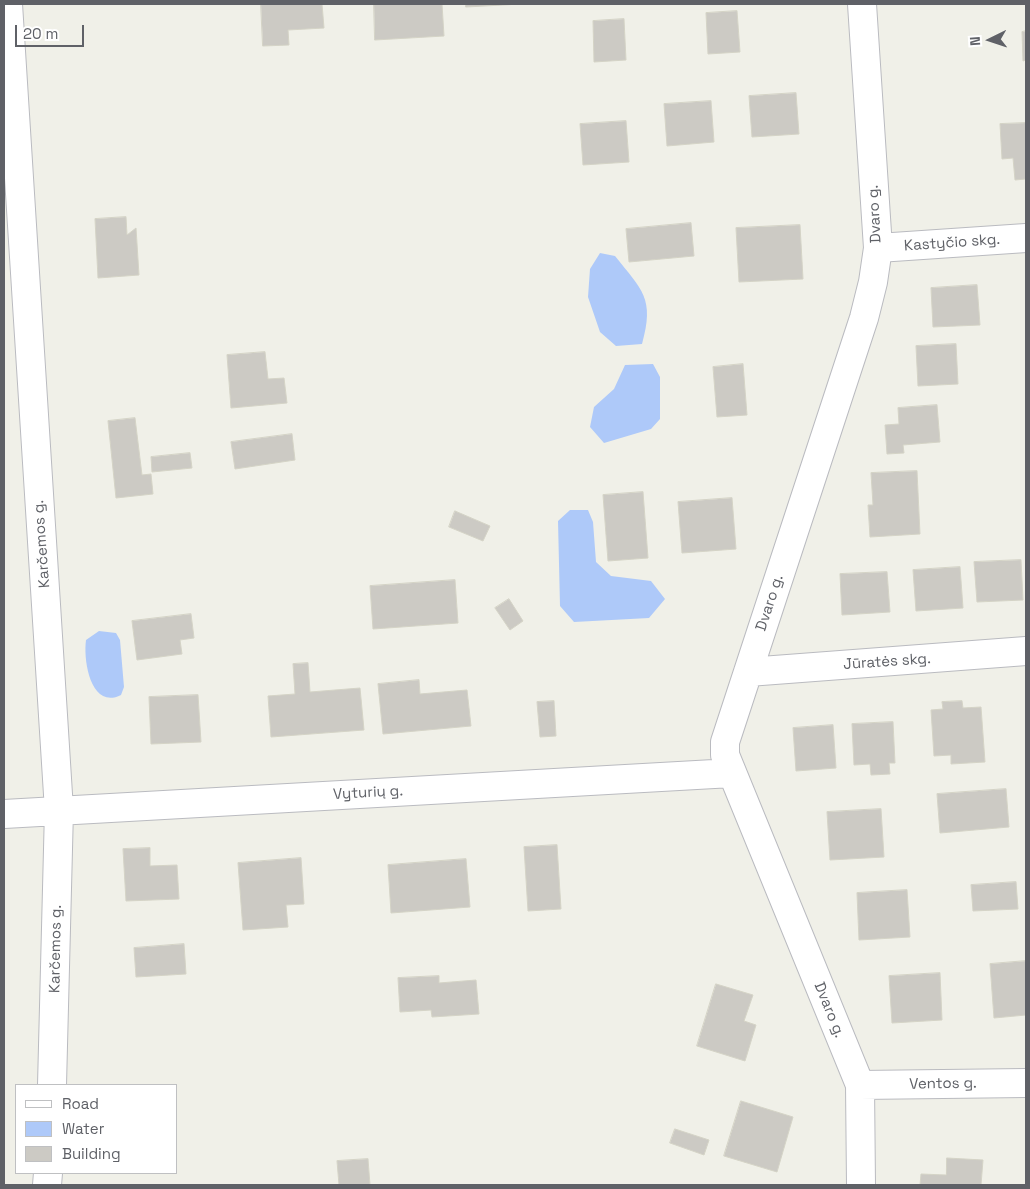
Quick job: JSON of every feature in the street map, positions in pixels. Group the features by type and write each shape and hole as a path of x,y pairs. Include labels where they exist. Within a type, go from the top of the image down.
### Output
{"street":[{"name":"Karčemos g.","path":"8,4 59,810 52,1084"},
{"name":"Dvaro g.","path":"861,1185 860,1085 732,773 725,755 725,742 864,318 873,282 878,248 862,4"},
{"name":"Kastyčio skg.","path":"878,248 1026,238"},
{"name":"Jūratės skg.","path":"748,672 1026,651"},
{"name":"Vyturių g.","path":"4,814 732,773"},
{"name":"Ventos g.","path":"860,1085 1026,1082"}],"water":[{"path":"600,253 615,256 644,296 647,316 642,344 616,346 600,332 588,297 590,269"},
{"path":"653,364 660,377 660,419 651,429 604,443 590,427 594,407 614,389 625,365"},
{"path":"570,510 588,510 593,522 596,562 611,576 651,581 665,599 649,618 574,622 560,606 558,521"},
{"path":"99,631 116,633 120,640 124,687 121,695 111,698 102,696 96,690 91,681 86,660 86,640"}],"building":[{"path":"261,4 322,4 324,28 288,30 289,45 263,46"},
{"path":"374,4 442,4 444,36 375,40"},
{"path":"466,4 521,4 466,7"},
{"path":"737,11 740,52 708,54 706,13"},
{"path":"624,19 626,60 594,62 593,21"},
{"path":"1026,31 1026,60 1023,61 1022,32"},
{"path":"796,93 799,134 752,137 749,96"},
{"path":"711,101 714,142 667,146 664,104"},
{"path":"626,121 629,162 583,165 580,124"},
{"path":"1026,123 1026,179 1015,180 1013,158 1002,159 1000,124"},
{"path":"126,217 127,235 136,228 139,275 98,278 95,219"},
{"path":"691,223 694,256 629,262 626,229"},
{"path":"800,225 803,279 739,282 736,228"},
{"path":"977,285 980,325 933,327 931,288"},
{"path":"956,344 958,384 918,386 916,346"},
{"path":"265,352 268,379 284,378 287,403 231,408 227,355"},
{"path":"743,364 747,415 717,417 713,367"},
{"path":"937,405 940,442 903,445 904,453 887,454 885,425 899,424 898,408"},
{"path":"135,418 142,475 151,474 153,494 116,498 108,421"},
{"path":"292,434 295,460 235,469 231,442"},
{"path":"190,453 192,468 152,472 151,457"},
{"path":"917,471 920,534 870,537 868,505 873,505 871,473"},
{"path":"643,492 648,558 608,561 603,495"},
{"path":"732,498 736,549 682,553 678,502"},
{"path":"455,511 490,526 483,541 449,527"},
{"path":"1021,560 1023,600 977,602 974,562"},
{"path":"960,567 963,608 916,611 913,570"},
{"path":"887,572 890,612 842,615 840,574"},
{"path":"455,580 458,623 373,629 370,586"},
{"path":"509,599 523,621 510,630 495,608"},
{"path":"191,614 194,638 180,640 182,654 137,660 132,621"},
{"path":"308,663 310,692 360,688 364,730 271,737 268,696 295,694 293,664"},
{"path":"419,680 420,694 467,690 471,726 383,734 378,684"},
{"path":"198,695 201,742 151,744 149,697"},
{"path":"554,701 556,736 540,737 537,702"},
{"path":"962,701 963,708 981,707 985,762 951,764 951,755 934,756 931,710 943,709 942,702"},
{"path":"893,722 895,763 889,763 890,774 871,775 870,764 854,765 852,724"},
{"path":"833,725 836,768 796,771 793,728"},
{"path":"1006,789 1009,827 940,833 937,794"},
{"path":"881,809 884,857 830,860 827,812"},
{"path":"557,845 561,909 528,911 524,847"},
{"path":"150,848 150,866 177,865 179,899 126,901 123,849"},
{"path":"301,858 304,904 286,905 288,927 243,930 238,863"},
{"path":"466,859 470,907 391,913 388,865"},
{"path":"1016,882 1018,909 973,911 971,885"},
{"path":"907,890 910,937 859,940 857,893"},
{"path":"184,944 186,974 136,977 134,948"},
{"path":"1026,961 1026,1015 994,1018 990,964"},
{"path":"940,973 942,1020 892,1023 889,976"},
{"path":"439,976 439,983 476,980 479,1014 432,1017 431,1010 400,1012 398,978"},
{"path":"716,984 753,995 744,1021 756,1025 745,1061 697,1046"},
{"path":"741,1101 793,1117 777,1172 724,1156"},
{"path":"675,1129 709,1140 704,1155 670,1143"},
{"path":"947,1158 983,1160 981,1185 920,1185 921,1174 946,1175"},
{"path":"368,1159 370,1185 339,1185 337,1161"}]}
